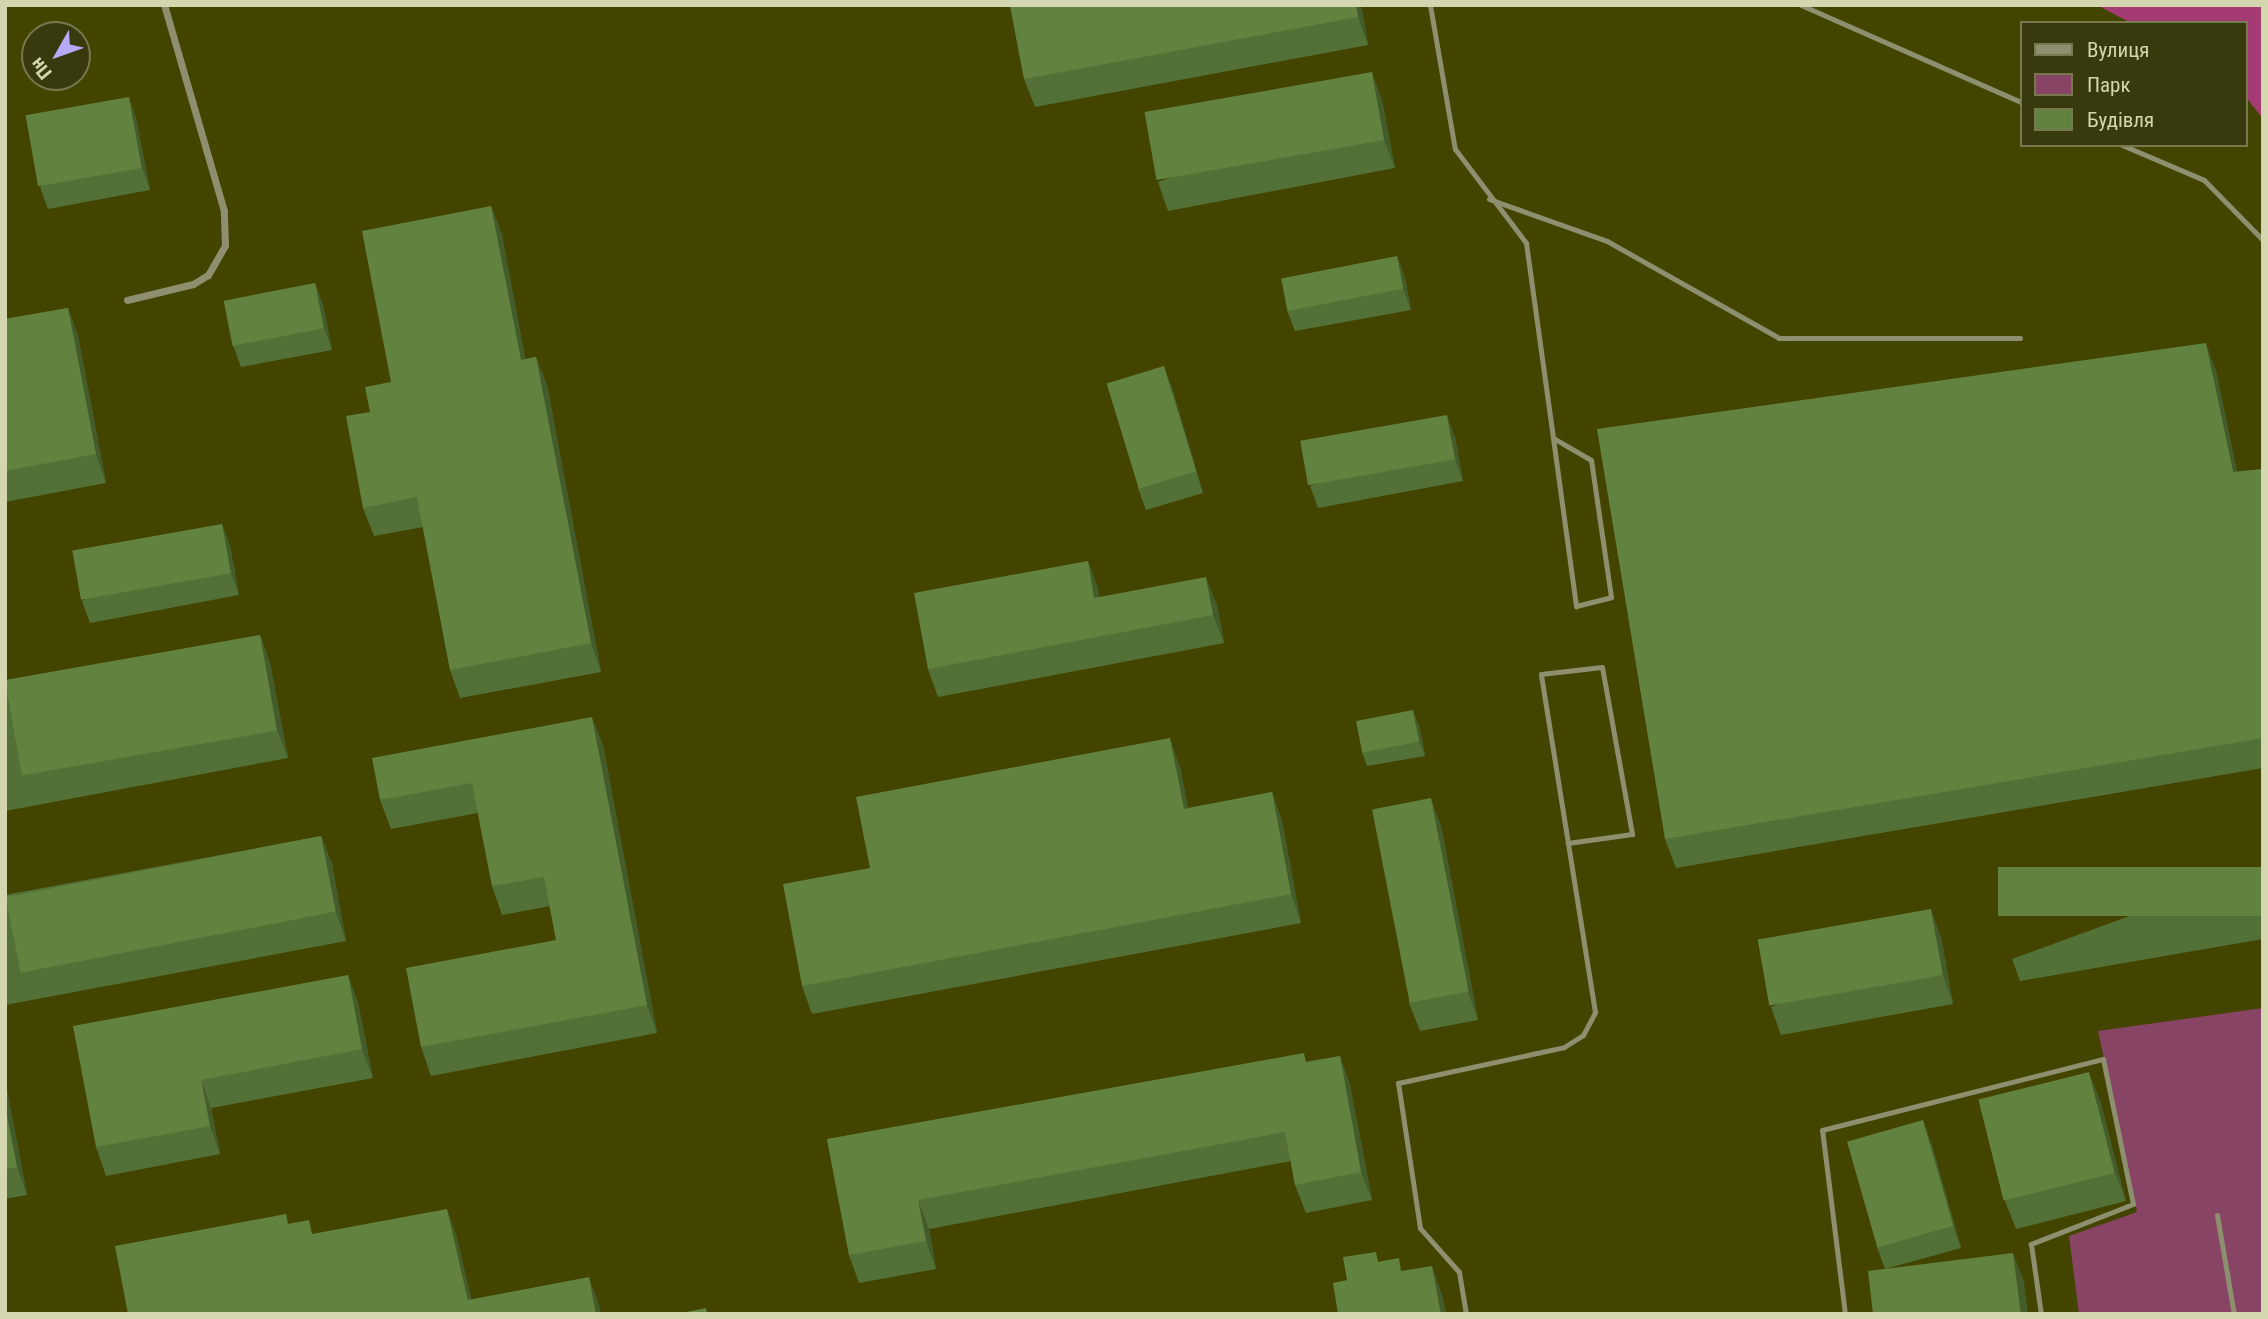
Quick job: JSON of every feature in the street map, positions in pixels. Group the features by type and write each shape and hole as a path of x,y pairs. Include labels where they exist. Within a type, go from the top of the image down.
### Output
{"street":[{"path":"127,300 193,284 213,268 225,246 224,211 163,5"}],"lane":[{"path":"1430,5 1455,149 1486,198 1526,243 1576,606 1611,597 1591,460 1553,438"},
{"path":"1801,5 2020,102"},
{"path":"2127,147 2204,180 2263,240"},
{"path":"1486,198 1607,242 1779,338 2020,338"},
{"path":"1465,1314 1459,1272 1420,1228 1398,1083 1428,1072 1564,1047 1583,1035 1595,1012 1568,843 1541,674 1602,667 1632,834 1568,843"},
{"path":"1845,1314 1822,1130 2103,1059 2133,1204 2031,1244 2041,1314"},
{"path":"2217,1215 2234,1314"}],"green space":[{"path":"2263,1008 2263,1314 2079,1314 2069,1236 2137,1212 2098,1031"}],"shaded area":[{"path":"2097,5 2263,5 2263,119 2247,99 2247,21 2127,21"}],"building":[{"path":"1010,5 1356,5 1358,17 1024,79"},
{"path":"1372,72 1384,140 1156,180 1145,112"},
{"path":"129,97 142,168 38,186 26,115"},
{"path":"491,206 521,360 536,357 591,643 450,670 417,497 363,508 346,416 370,412 365,387 391,382 362,231"},
{"path":"1397,256 1403,288 1287,311 1281,279"},
{"path":"315,283 324,328 232,346 224,301"},
{"path":"68,308 96,454 5,471 5,319"},
{"path":"2206,343 2233,472 2263,469 2263,738 1665,839 1597,429"},
{"path":"1164,366 1196,471 1139,489 1107,384"},
{"path":"1447,415 1455,459 1308,485 1300,441"},
{"path":"222,524 231,573 81,600 72,550"},
{"path":"1088,561 1094,598 1206,577 1213,615 928,669 914,593"},
{"path":"260,635 277,731 22,776 5,680"},
{"path":"1413,710 1419,741 1362,752 1356,721"},
{"path":"592,717 647,1005 421,1047 406,968 556,940 544,877 492,886 472,783 380,800 372,758"},
{"path":"1170,738 1184,809 1272,792 1291,894 802,986 783,884 870,868 856,797"},
{"path":"1431,798 1469,991 1410,1003 1372,809"},
{"path":"321,836 336,912 21,973 6,897"},
{"path":"1998,867 2263,867 2263,916 1998,916"},
{"path":"1931,909 1943,975 1769,1006 1758,940"},
{"path":"348,975 362,1049 201,1080 210,1126 96,1147 73,1026"},
{"path":"1304,1053 1306,1063 1340,1056 1361,1172 1295,1185 1285,1132 918,1200 926,1241 849,1255 827,1139"},
{"path":"2089,1072 2114,1173 2004,1200 1978,1100"},
{"path":"5,1106 17,1167 5,1169"},
{"path":"1923,1120 1953,1226 1877,1248 1847,1142"},
{"path":"447,1209 468,1300 589,1277 596,1314 128,1314 115,1246 286,1214 288,1224 309,1220 312,1234"},
{"path":"1376,1252 1378,1262 1399,1258 1401,1271 1432,1266 1441,1314 1338,1314 1333,1283 1347,1280 1343,1257"},
{"path":"2013,1253 2021,1314 1873,1314 1868,1271"},
{"path":"706,1308 707,1314 676,1314"}]}
